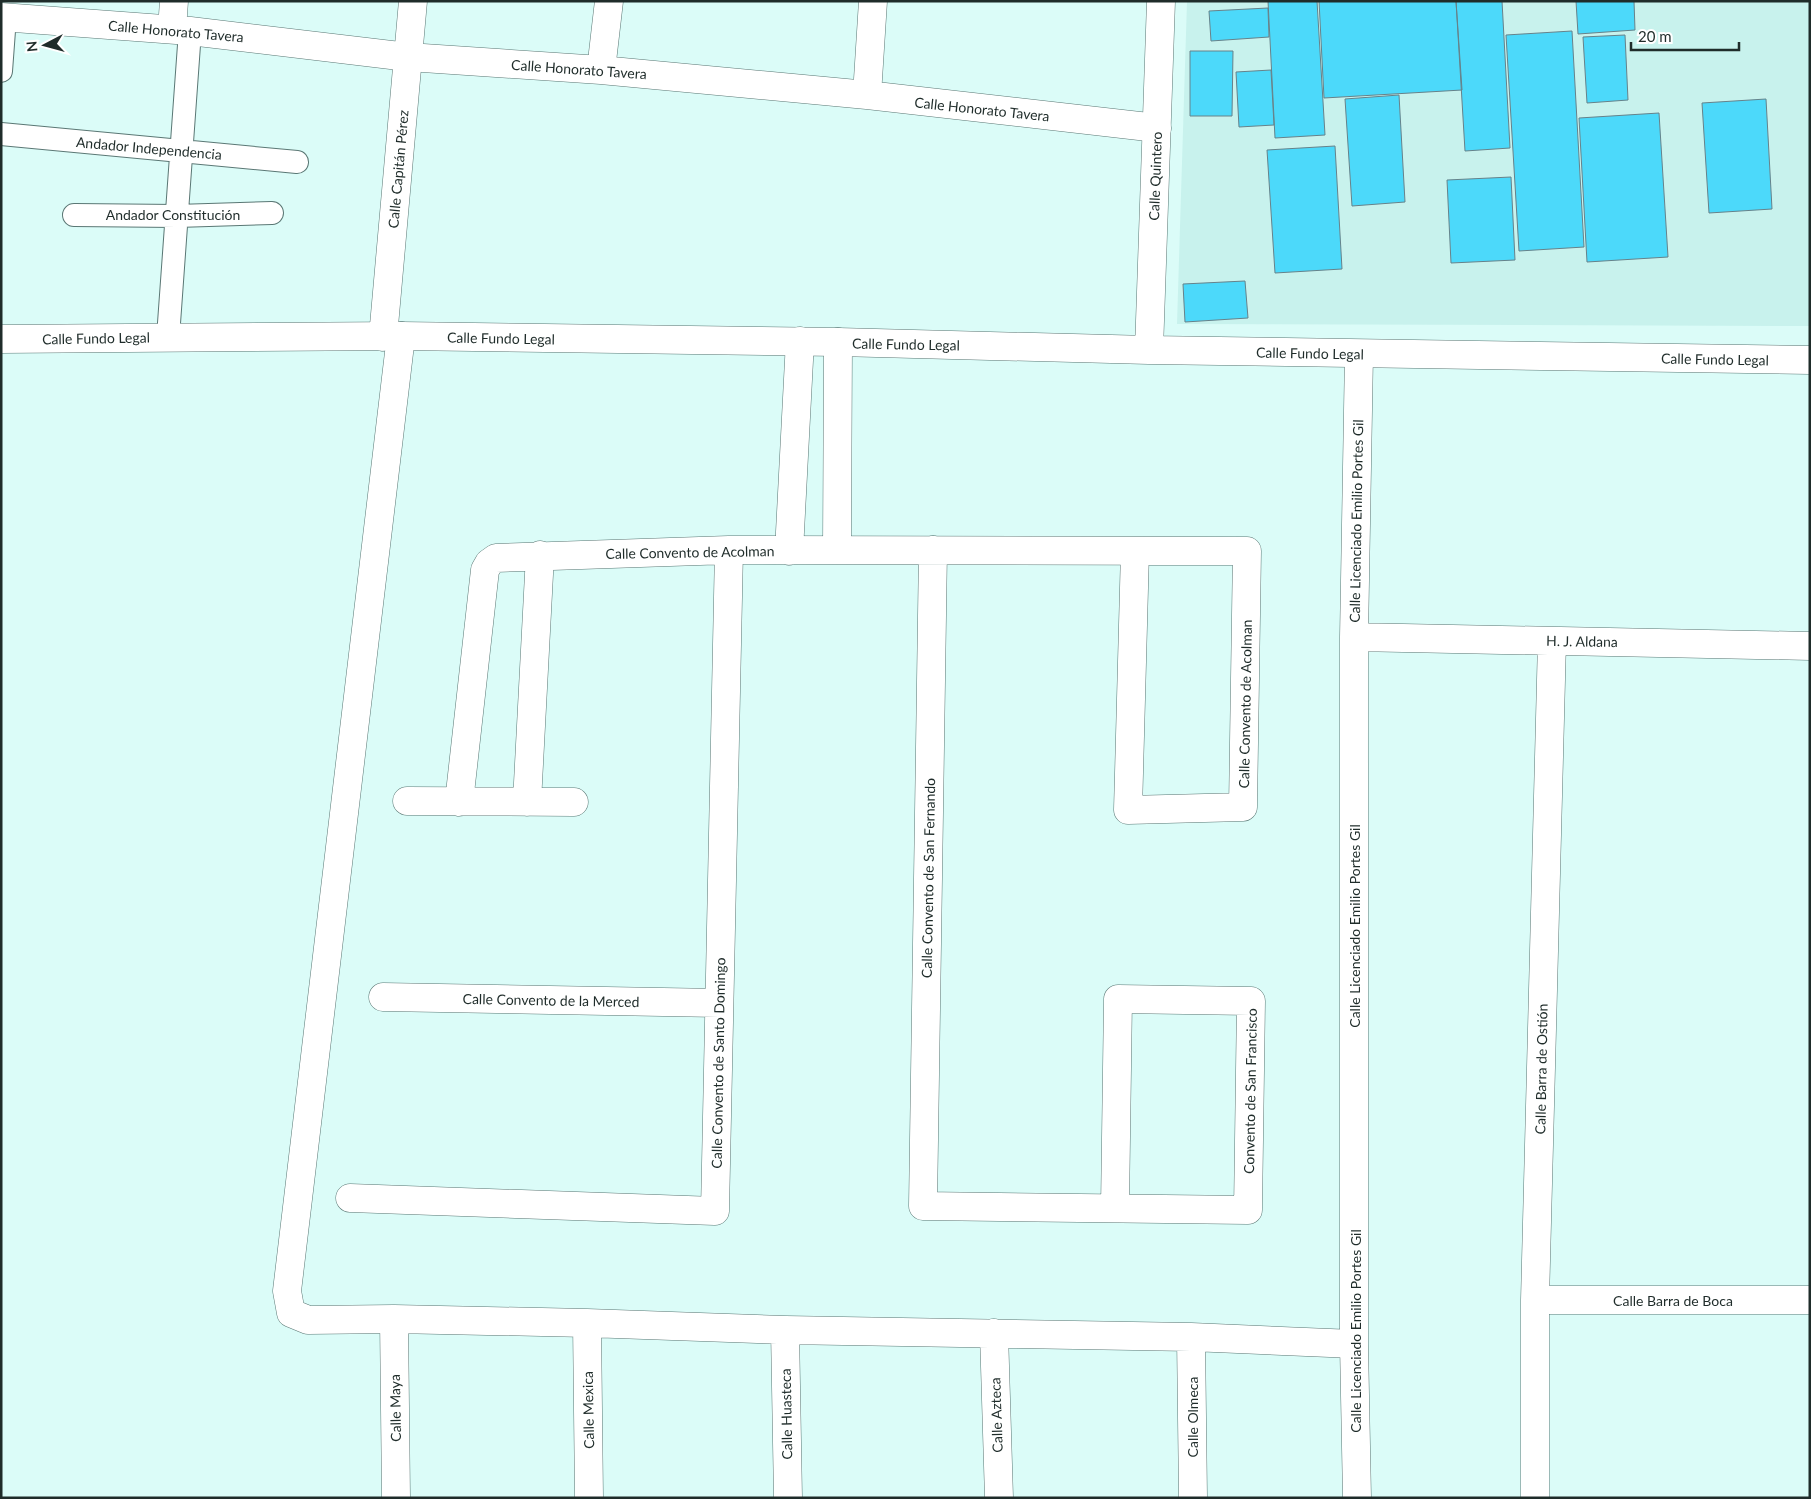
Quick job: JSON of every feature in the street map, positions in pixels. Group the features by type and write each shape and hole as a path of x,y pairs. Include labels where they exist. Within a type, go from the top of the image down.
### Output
{"street":[{"path":"168,337 181,151 181,30 174,1"},
{"name":"Calle Capitán Pérez","path":"394,1319 308,1320 291,1313 287,1291 392,336 413,1"},
{"path":"601,70 609,1"},
{"path":"866,95 873,1"},
{"name":"Calle Quintero","path":"1149,350 1161,1"},
{"path":"1,71 3,17"},
{"name":"Calle Honorato Tavera","path":"3,17 181,30 408,57 601,70 866,95 1156,128"},
{"name":"Andador Independencia","path":"1,134 298,162"},
{"name":"Andador Constitución","path":"74,214 177,216 272,213"},
{"name":"Calle Fundo Legal","path":"1,339 392,336 838,342 1359,354 1810,360"},
{"path":"789,551 800,342"},
{"path":"837,550 838,342"},
{"name":"Calle Licenciado Emilio Portes Gil","path":"1357,1498 1354,1344 1354,637 1359,354"},
{"name":"Calle Convento de Acolman","path":"459,802 486,570 489,563 496,558 729,550 1247,551 1243,806 1128,810 1135,551"},
{"name":"Calle Convento de Santo Domingo","path":"350,1198 715,1211 729,550"},
{"name":"Calle Convento de San Fernando","path":"923,1206 933,550"},
{"path":"527,802 540,555"},
{"name":"H. J. Aldana","path":"1354,637 1810,646"},
{"name":"Calle Barra de Ostión","path":"1535,1498 1536,1300 1552,641"},
{"path":"407,802 574,802"},
{"name":"Calle Convento de la Merced","path":"383,997 719,1003"},
{"name":"Convento de San Francisco","path":"923,1206 1248,1210 1251,1001 1118,999 1115,1207"},
{"name":"Calle Barra de Boca","path":"1536,1300 1810,1300"},
{"path":"394,1319 785,1330 1192,1337 1354,1344"},
{"name":"Calle Maya","path":"394,1319 396,1498"},
{"name":"Calle Mexica","path":"587,1323 589,1498"},
{"name":"Calle Huasteca","path":"785,1330 788,1498"},
{"name":"Calle Azteca","path":"994,1333 999,1498"},
{"name":"Calle Olmeca","path":"1192,1337 1193,1498"}],"shaded area":[{"path":"1187,1 1810,1 1810,326 1177,324"}],"building":[{"path":"1268,1 1317,1 1325,135 1275,138"},
{"path":"1319,1 1456,1 1462,90 1324,98"},
{"path":"1456,1 1502,1 1510,148 1465,151"},
{"path":"1576,1 1634,1 1635,30 1578,34"},
{"path":"1268,8 1269,37 1211,41 1209,11"},
{"path":"1572,31 1584,247 1519,251 1506,35"},
{"path":"1625,35 1628,100 1587,103 1583,37"},
{"path":"1190,51 1233,51 1232,116 1190,116"},
{"path":"1271,70 1274,125 1239,127 1236,72"},
{"path":"1399,95 1405,202 1352,206 1345,99"},
{"path":"1766,99 1772,209 1709,213 1702,103"},
{"path":"1659,113 1668,257 1587,262 1579,118"},
{"path":"1335,146 1342,269 1275,273 1267,150"},
{"path":"1511,177 1515,260 1451,263 1447,180"},
{"path":"1245,281 1248,318 1185,322 1183,284"}]}
